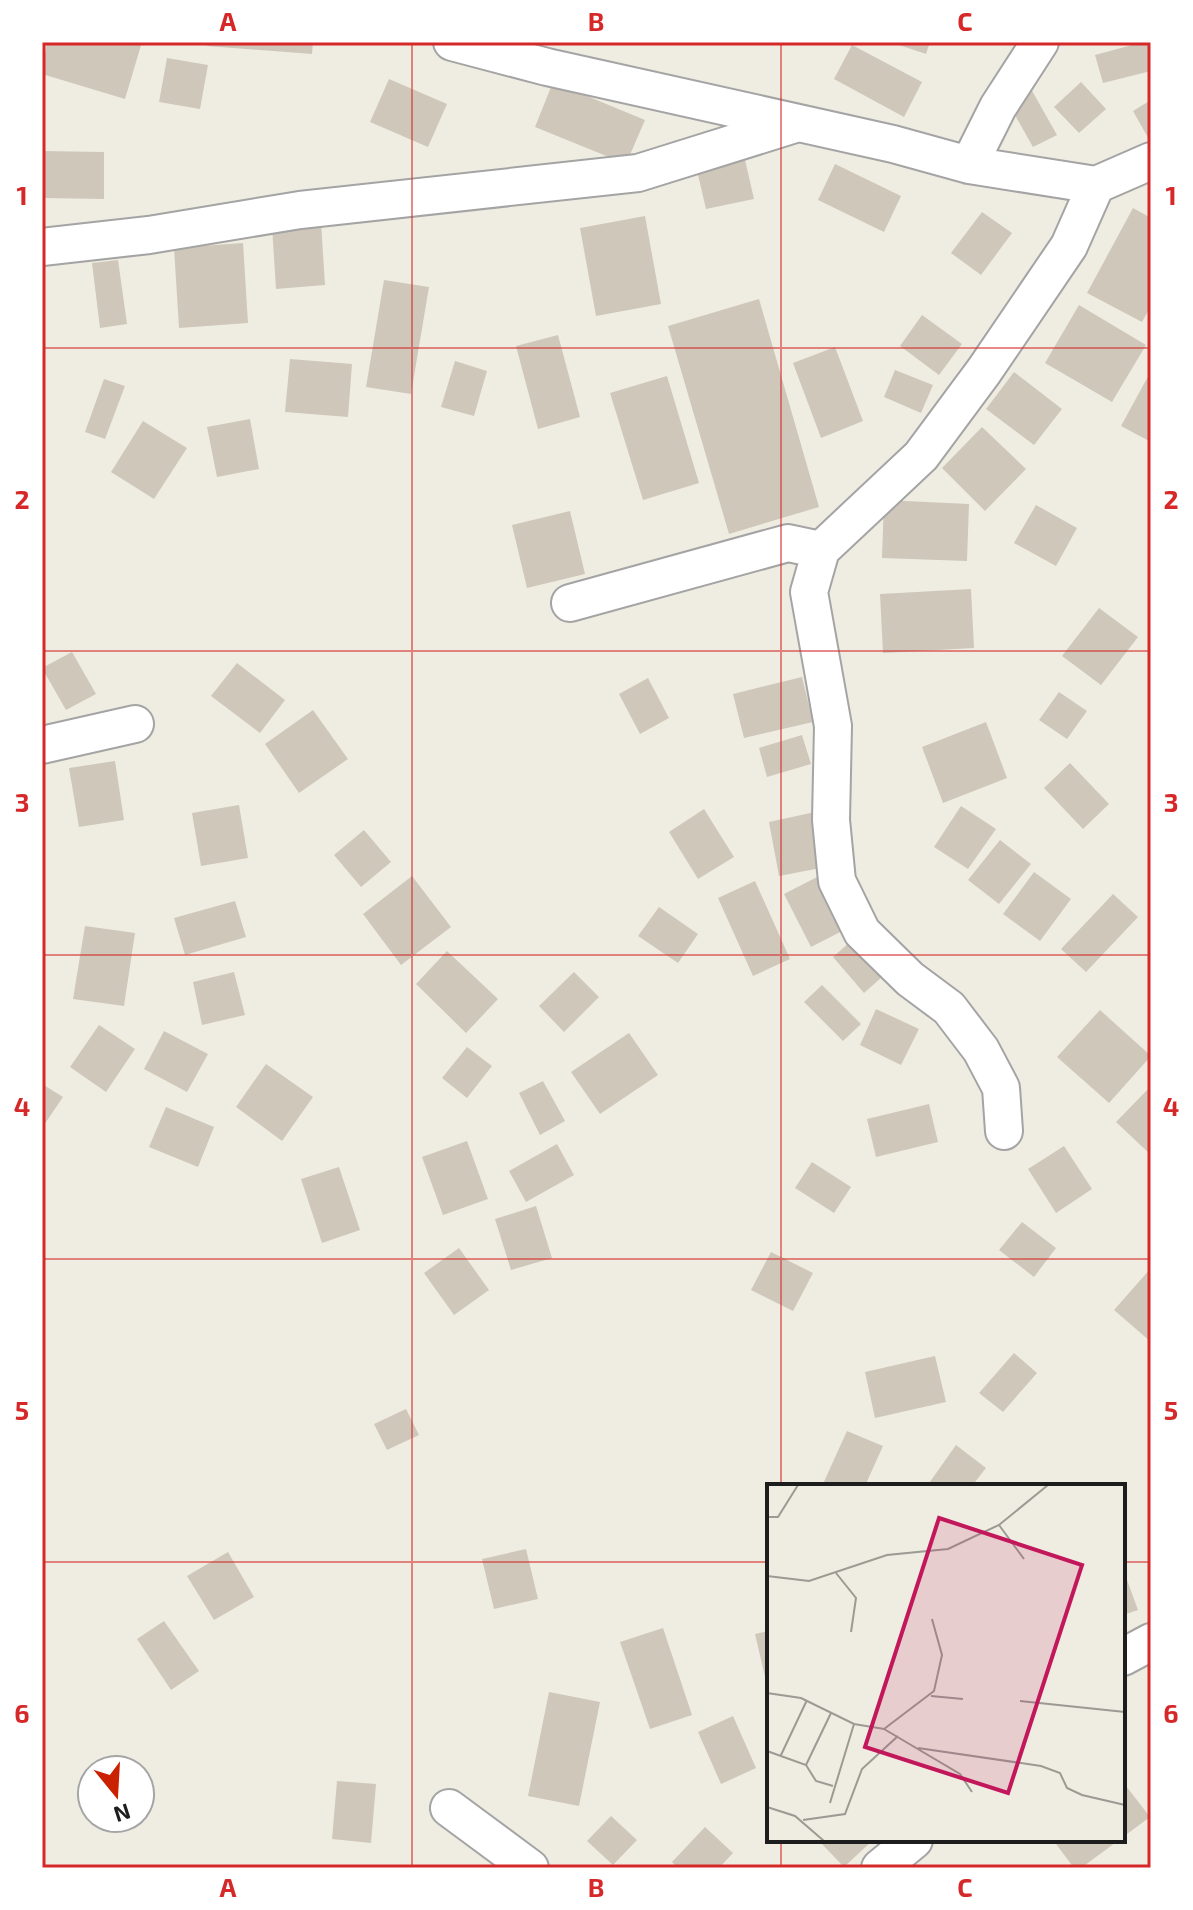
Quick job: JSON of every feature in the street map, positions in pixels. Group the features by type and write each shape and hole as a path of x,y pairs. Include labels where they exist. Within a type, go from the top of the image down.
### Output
{"street":[{"path":"452,42 969,165 1096,185 1151,161"},
{"path":"969,165 998,107 1040,42"},
{"path":"42,247 149,235 300,210 638,173 795,124"},
{"path":"1004,1131 1001,1088 981,1050 949,1008 910,979 862,932 837,881 831,820 833,726 809,592 821,550 921,456 1069,246 1096,185"},
{"path":"570,603 649,584 788,543 821,550"},
{"path":"42,745 135,724"},
{"path":"1125,1656 1151,1642"},
{"path":"449,1808 530,1868"},
{"path":"880,1868 912,1842"}],"building":[{"path":"47,42 142,42 125,99 42,74"},
{"path":"208,42 313,42 312,54 207,46"},
{"path":"890,42 930,42 926,54"},
{"path":"1148,42 1151,71 1103,83 1095,55"},
{"path":"852,45 922,82 904,117 834,79"},
{"path":"167,58 208,65 200,109 159,102"},
{"path":"389,79 447,104 428,147 370,122"},
{"path":"553,82 645,120 626,164 535,127"},
{"path":"1081,82 1106,109 1079,133 1054,107"},
{"path":"1031,89 1057,135 1033,147 1008,103"},
{"path":"1151,100 1151,143 1133,111"},
{"path":"42,151 104,152 104,199 42,198"},
{"path":"743,151 754,199 706,209 695,162"},
{"path":"835,164 901,196 884,232 818,200"},
{"path":"1133,208 1151,218 1151,306 1142,322 1087,293"},
{"path":"982,212 1012,233 981,275 951,253"},
{"path":"645,216 661,304 596,316 580,228"},
{"path":"321,222 325,285 276,289 272,226"},
{"path":"243,243 248,323 179,328 174,248"},
{"path":"118,260 127,324 100,328 92,263"},
{"path":"384,280 429,287 411,394 366,387"},
{"path":"759,299 819,507 729,534 668,326"},
{"path":"1079,305 1146,345 1112,402 1045,363"},
{"path":"922,315 962,344 939,375 900,346"},
{"path":"558,335 580,417 538,429 516,346"},
{"path":"835,347 863,421 821,438 793,363"},
{"path":"290,359 352,364 348,417 285,412"},
{"path":"455,361 487,371 474,416 441,407"},
{"path":"895,370 933,385 921,413 884,397"},
{"path":"1151,371 1151,442 1121,426"},
{"path":"1014,372 1062,409 1034,445 986,409"},
{"path":"667,376 699,483 643,500 610,393"},
{"path":"104,379 125,386 105,439 85,432"},
{"path":"250,419 259,469 217,477 207,427"},
{"path":"143,421 187,448 154,499 111,472"},
{"path":"982,427 1026,469 985,511 942,468"},
{"path":"884,500 969,504 967,561 882,558"},
{"path":"1036,505 1077,528 1056,566 1014,543"},
{"path":"570,511 585,574 527,588 512,525"},
{"path":"971,589 974,648 883,653 880,594"},
{"path":"1099,608 1138,637 1101,685 1062,656"},
{"path":"72,652 96,694 66,710 42,668"},
{"path":"237,663 285,700 260,733 211,696"},
{"path":"802,677 813,722 744,738 733,694"},
{"path":"648,678 669,718 640,734 619,694"},
{"path":"1059,692 1087,711 1067,739 1039,720"},
{"path":"313,710 348,759 299,793 265,744"},
{"path":"986,722 1007,778 943,803 922,747"},
{"path":"802,735 811,764 767,777 759,748"},
{"path":"115,761 124,820 79,827 69,768"},
{"path":"1070,763 1109,804 1083,829 1044,788"},
{"path":"239,805 248,858 201,866 192,813"},
{"path":"961,806 996,829 968,869 934,847"},
{"path":"704,809 734,857 698,879 669,832"},
{"path":"815,812 826,867 779,876 769,822"},
{"path":"364,830 391,862 361,887 334,855"},
{"path":"1000,840 1031,864 999,904 968,880"},
{"path":"1034,872 1071,899 1040,941 1003,914"},
{"path":"823,874 850,927 811,947 784,894"},
{"path":"412,876 451,927 401,965 363,914"},
{"path":"755,881 790,959 753,976 718,898"},
{"path":"1113,894 1138,917 1086,972 1061,949"},
{"path":"235,901 246,937 185,955 174,918"},
{"path":"659,907 698,934 678,963 638,936"},
{"path":"85,926 135,933 124,1006 73,999"},
{"path":"859,934 890,970 864,993 833,957"},
{"path":"447,951 498,999 466,1033 416,984"},
{"path":"234,972 245,1015 202,1025 193,982"},
{"path":"574,972 599,997 564,1032 539,1006"},
{"path":"822,985 861,1024 843,1041 804,1002"},
{"path":"876,1009 919,1029 901,1065 860,1045"},
{"path":"1100,1010 1151,1056 1109,1103 1057,1057"},
{"path":"99,1025 135,1049 106,1092 70,1067"},
{"path":"164,1031 208,1054 187,1092 144,1069"},
{"path":"629,1033 658,1075 600,1114 571,1072"},
{"path":"467,1047 492,1066 467,1098 442,1078"},
{"path":"266,1064 313,1097 282,1141 236,1107"},
{"path":"543,1081 565,1121 540,1135 519,1093"},
{"path":"42,1084 63,1097 42,1128"},
{"path":"1151,1086 1151,1155 1116,1122"},
{"path":"929,1104 938,1142 876,1157 867,1119"},
{"path":"166,1107 214,1127 198,1167 149,1147"},
{"path":"467,1141 488,1199 443,1215 422,1157"},
{"path":"557,1144 574,1175 526,1202 509,1171"},
{"path":"1064,1146 1092,1189 1056,1213 1028,1169"},
{"path":"812,1162 851,1187 834,1213 795,1188"},
{"path":"339,1167 360,1230 322,1243 301,1179"},
{"path":"536,1206 552,1258 511,1270 495,1219"},
{"path":"1022,1222 1056,1248 1034,1277 999,1250"},
{"path":"459,1248 489,1290 454,1315 424,1273"},
{"path":"771,1252 813,1273 793,1311 751,1290"},
{"path":"1151,1268 1151,1342 1114,1310"},
{"path":"1014,1353 1037,1373 1003,1412 979,1393"},
{"path":"935,1356 946,1402 875,1418 865,1372"},
{"path":"406,1409 419,1435 387,1450 374,1424"},
{"path":"847,1431 883,1446 866,1484 823,1484"},
{"path":"956,1445 986,1468 974,1484 928,1484"},
{"path":"526,1549 538,1599 494,1609 482,1559"},
{"path":"228,1552 254,1597 214,1620 187,1576"},
{"path":"1125,1574 1138,1610 1125,1614"},
{"path":"164,1621 199,1671 171,1690 137,1639"},
{"path":"663,1628 692,1715 650,1729 620,1642"},
{"path":"767,1631 767,1676 765,1677 755,1634"},
{"path":"549,1692 600,1702 579,1806 528,1796"},
{"path":"733,1716 756,1768 721,1784 698,1732"},
{"path":"337,1781 376,1784 371,1843 332,1839"},
{"path":"1125,1785 1150,1817 1125,1836"},
{"path":"611,1816 637,1840 613,1865 587,1841"},
{"path":"705,1827 733,1853 719,1868 678,1868 672,1862"},
{"path":"820,1842 871,1842 844,1867"},
{"path":"1054,1842 1116,1842 1081,1868 1074,1868"}]}
